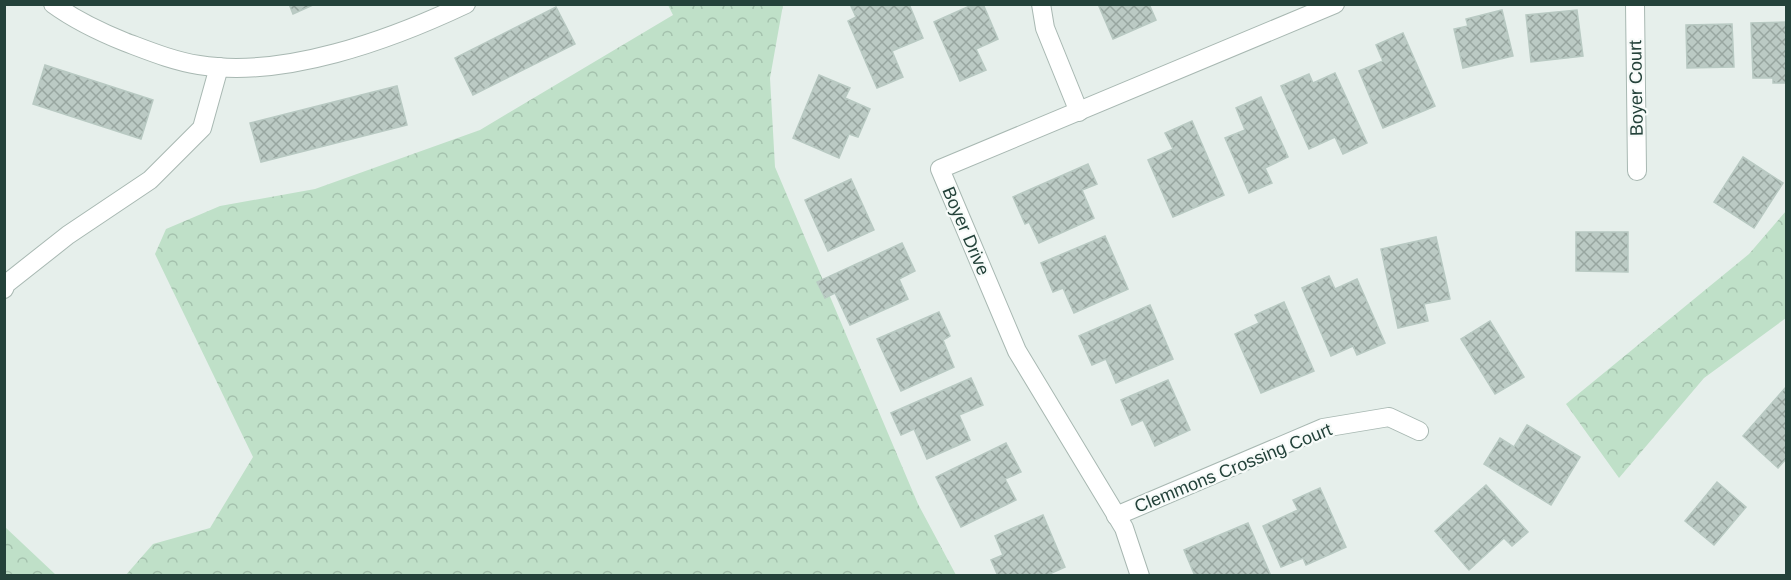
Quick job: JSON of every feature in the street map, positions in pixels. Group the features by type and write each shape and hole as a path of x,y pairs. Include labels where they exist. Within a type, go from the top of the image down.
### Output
{"street":[{"path":"53,4 98,32 153,53 199,65 219,67 269,65 315,58 372,42 466,4"},
{"path":"1041,4 1045,28 1079,112"},
{"name":"Boyer Drive","path":"1140,576 1124,528 1017,351 940,170 1335,4"},
{"name":"Boyer Court","path":"1635,4 1637,171"},
{"path":"4,289 6,284 68,235 150,180 202,128 219,67"},
{"name":"Clemmons Crossing Court","path":"1116,516 1323,428 1389,417 1419,431"}],"green space":[{"path":"668,5 783,5 770,78 775,167 918,504 956,575 125,576 153,544 210,528 253,457 155,254 166,229 220,206 315,189 480,130 673,15"},
{"path":"1786,211 1786,318 1704,378 1619,478 1566,404 1749,254"},
{"path":"5,527 56,575 5,575"}],"building":[{"path":"289,4 315,4 293,14"},
{"path":"850,4 909,4 923,38 892,51 903,77 877,88 848,21 856,17"},
{"path":"974,4 983,4 998,39 976,49 986,70 960,81 934,22"},
{"path":"1098,4 1149,4 1156,20 1113,39"},
{"path":"556,7 575,44 473,95 455,58"},
{"path":"1502,10 1513,56 1463,68 1454,29 1468,26 1466,19"},
{"path":"1577,10 1583,56 1531,62 1526,15"},
{"path":"1786,22 1786,83 1773,83 1773,78 1753,78 1751,23"},
{"path":"1732,24 1734,67 1687,68 1686,25"},
{"path":"1403,33 1435,106 1383,128 1359,71 1383,61 1376,45"},
{"path":"45,65 153,100 141,139 33,104"},
{"path":"1335,73 1367,143 1343,154 1335,137 1309,149 1281,86 1309,74 1313,83"},
{"path":"819,75 850,88 845,98 870,109 858,137 849,134 839,158 793,138"},
{"path":"397,86 407,125 261,162 250,123"},
{"path":"1261,97 1288,157 1265,168 1272,183 1249,193 1225,138 1245,130 1236,108"},
{"path":"1192,121 1224,195 1173,217 1148,160 1173,149 1165,133"},
{"path":"1743,157 1783,183 1754,228 1714,202"},
{"path":"1088,164 1097,184 1082,190 1094,218 1039,243 1029,222 1025,224 1013,197"},
{"path":"851,179 874,230 828,251 805,200"},
{"path":"1576,232 1628,232 1628,272 1576,271"},
{"path":"1105,236 1128,289 1074,313 1063,288 1053,292 1041,263"},
{"path":"1436,237 1450,299 1424,304 1428,321 1398,328 1381,249"},
{"path":"902,243 915,271 899,279 908,299 850,325 835,293 825,298 817,282"},
{"path":"1329,276 1335,289 1357,279 1385,343 1357,355 1353,346 1331,356 1302,288"},
{"path":"1284,302 1314,371 1261,393 1235,334 1259,323 1255,315"},
{"path":"1150,305 1173,359 1116,383 1106,359 1092,365 1079,336"},
{"path":"939,312 950,336 943,340 954,367 901,391 877,339"},
{"path":"1490,321 1524,377 1495,394 1461,339"},
{"path":"971,378 983,405 959,415 970,440 927,459 914,429 901,435 891,413"},
{"path":"1168,380 1190,430 1155,446 1143,420 1132,425 1121,400"},
{"path":"1786,387 1786,459 1778,468 1743,436"},
{"path":"1527,425 1580,457 1551,505 1484,464 1500,438 1514,447"},
{"path":"1006,443 1021,472 1005,479 1016,500 961,527 936,477"},
{"path":"1717,482 1746,507 1714,545 1685,521"},
{"path":"1486,485 1528,532 1512,546 1504,538 1469,570 1435,531"},
{"path":"1320,488 1346,547 1306,565 1303,558 1281,567 1263,526 1298,510 1293,500"},
{"path":"1043,515 1065,567 1045,576 998,576 991,560 1003,555 995,536"},
{"path":"1248,523 1271,576 1195,576 1184,550"}]}
